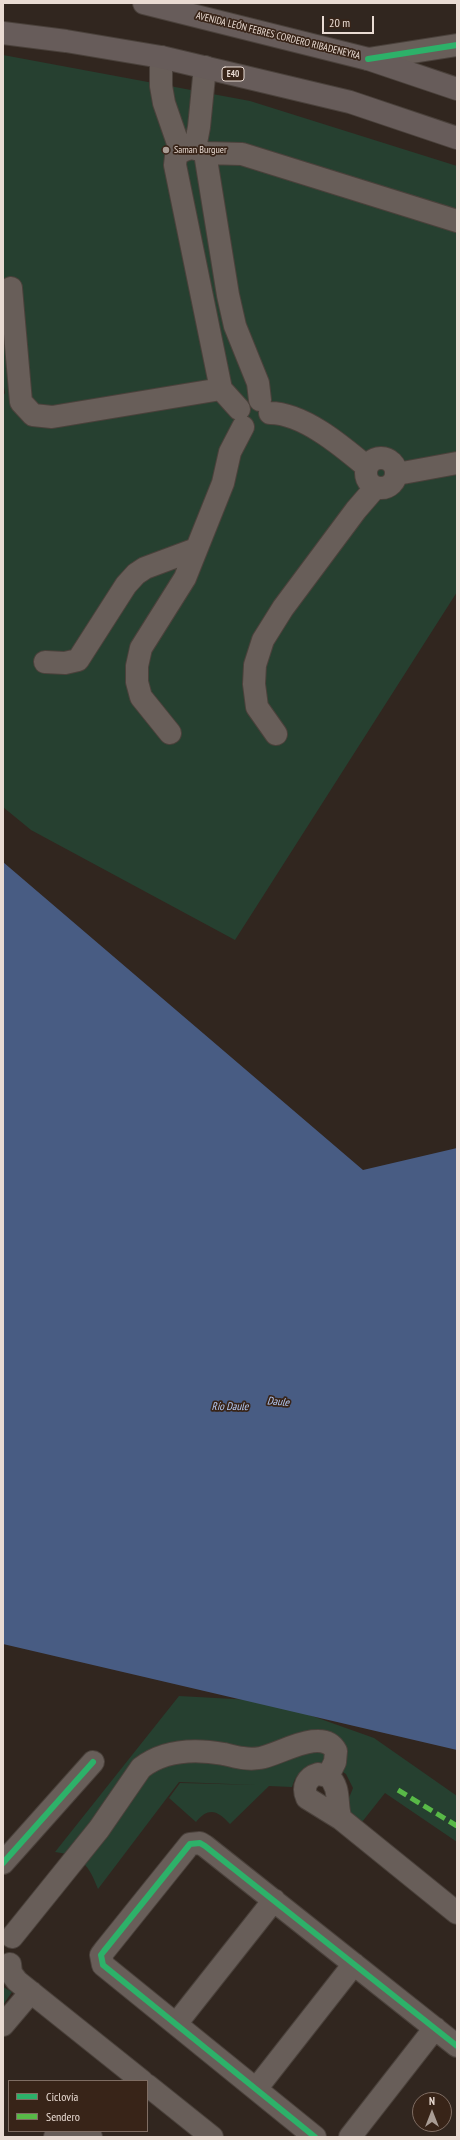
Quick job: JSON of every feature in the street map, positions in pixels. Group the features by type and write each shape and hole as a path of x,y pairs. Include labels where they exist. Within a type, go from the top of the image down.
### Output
{"highway":[{"name":"AVENIDA LEÓN FEBRES CORDERO RIBADENEYRA","path":"144,3 368,59 457,89"},
{"name":"E40","path":"3,34 66,41 161,57 205,67 350,102 457,138"}],"street":[{"path":"368,59 457,45"},
{"path":"161,57 161,86 164,103 194,151 235,326 254,370 269,422 263,428 255,431 247,430 241,418 221,389 175,165 176,156 194,151 242,154 457,221"},
{"path":"194,151 200,127 205,67"},
{"path":"11,288 21,402 32,415 52,417 221,389"},
{"path":"170,733 141,697 137,682 137,666 141,648 185,578 223,483 244,402 252,399 278,413 291,417 330,438 367,467"},
{"path":"382,458 392,463 396,474 394,481 389,486 382,489 375,488 366,479 367,467 370,462 382,458"},
{"path":"396,474 457,463"},
{"path":"276,734 257,707 255,692 255,665 263,640 283,608 356,510 375,488"},
{"path":"45,662 65,663 78,660 126,586 136,574 145,568 196,549"},
{"path":"3,2025 10,1963 141,1768 151,1760 162,1755 178,1753 211,1753 246,1759 260,1758 275,1755 297,1744 320,1741 330,1743 336,1751 335,1762 328,1776"},
{"path":"3,1864 93,1762"},
{"path":"341,1819 339,1814 337,1788 328,1776 323,1774 313,1776 306,1783 305,1793 310,1802 341,1819 457,1913"},
{"path":"316,2137 106,1968 101,1960 104,1951 186,1848 195,1842 205,1846 457,2046"},
{"path":"176,2024 274,1900"},
{"path":"10,1963 141,2080"},
{"path":"256,2089 354,1964"},
{"path":"350,2137 435,2028"},
{"path":"148,2086 212,2137"}],"green space":[{"path":"3,55 250,101 457,166 457,592 235,940 31,830 3,807 3,396 5,393 3,381"},
{"path":"179,1696 270,1701 374,1738 457,1796 457,1842 385,1793 362,1822 345,1808 353,1788 346,1774 330,1764 311,1767 302,1771 298,1775 292,1787 269,1786 230,1824 217,1813 213,1812 205,1814 196,1822 169,1798 180,1783 257,1785 179,1782 98,1889 91,1874 83,1863 78,1859 64,1853 55,1852"},
{"path":"3,1987 12,1992 3,2005"}],"water":[{"name":"Río Daule","path":"3,862 363,1170 457,1148 457,1750 3,1644"}],"marked path":[{"path":"398,1790 457,1826"}],"cycle path":[{"path":"368,59 457,45"},
{"path":"3,1863 93,1762"},
{"path":"315,2137 103,1965 101,1955 190,1844 200,1843 205,1846 457,2046"}],"place":[{"name":"Saman Burguer","path":"166,150"}],"water label":[{"name":"Daule","path":"278,1402"}]}
